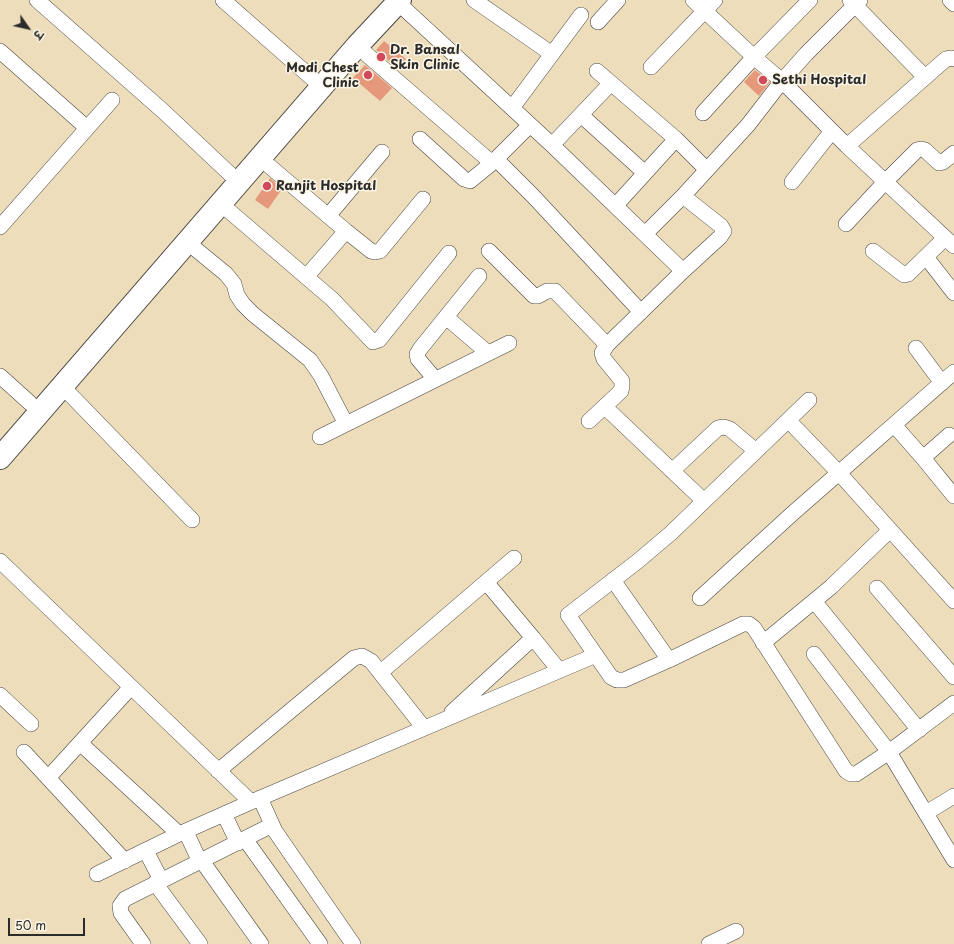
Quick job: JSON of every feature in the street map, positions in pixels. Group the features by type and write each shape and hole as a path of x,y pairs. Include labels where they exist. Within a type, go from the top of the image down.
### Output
{"highway":[{"path":"0,437 313,79 393,1"},
{"path":"0,458 261,159 357,46 393,1"}],"street":[{"path":"37,0 230,174"},
{"path":"223,0 313,79"},
{"path":"474,0 552,54"},
{"path":"598,22 618,0"},
{"path":"693,0 782,81 847,146 949,242 926,257 908,274 904,275 873,250"},
{"path":"651,68 715,0"},
{"path":"703,113 754,57 810,0"},
{"path":"950,0 954,4"},
{"path":"393,1 552,145 684,271"},
{"path":"645,234 683,196 748,125 782,81 855,2 925,77"},
{"path":"512,108 582,15"},
{"path":"357,46 494,161 534,197 641,312"},
{"path":"847,146 946,59 953,57"},
{"path":"3,60 88,128"},
{"path":"597,70 676,139 707,170"},
{"path":"552,145 611,83"},
{"path":"0,227 112,100"},
{"path":"581,115 645,173"},
{"path":"420,139 464,180 470,181 494,161 530,125"},
{"path":"792,182 832,131"},
{"path":"616,206 676,139"},
{"path":"846,224 917,150 921,148 925,150 939,163 943,162 954,153"},
{"path":"328,216 382,152"},
{"path":"261,159 346,231 371,251 375,252 380,251 423,199"},
{"path":"589,421 621,391 622,386 622,381 604,359 602,353 607,346 641,312 720,237 724,231 721,226 683,196"},
{"path":"221,204 332,299 352,318 370,340 376,342 449,253"},
{"path":"306,277 346,231"},
{"path":"187,242 226,274 234,284 243,304 253,314 310,360 321,376 346,424"},
{"path":"489,251 534,296 538,296 547,291 555,291 607,346"},
{"path":"926,257 954,293"},
{"path":"435,379 418,359 417,354 479,276"},
{"path":"446,317 488,353"},
{"path":"320,437 509,343"},
{"path":"916,348 942,382"},
{"path":"700,598 954,372"},
{"path":"0,376 30,403"},
{"path":"62,386 192,520"},
{"path":"809,400 671,533 568,615 611,677 617,680 624,680 743,624 749,624 754,628 846,771 851,774 856,774 889,752 954,703"},
{"path":"604,407 704,501"},
{"path":"788,420 839,473 954,601"},
{"path":"894,425 954,496"},
{"path":"672,471 718,428 724,427 730,429 756,451"},
{"path":"923,458 949,435"},
{"path":"763,643 814,601 890,530"},
{"path":"381,672 514,558"},
{"path":"0,561 218,771 255,800 353,944"},
{"path":"613,580 669,660"},
{"path":"486,582 559,670"},
{"path":"877,588 954,677"},
{"path":"814,601 919,730"},
{"path":"443,720 533,638"},
{"path":"814,654 889,752 954,860"},
{"path":"97,874 255,800 596,655"},
{"path":"218,771 354,658 362,656 371,661 381,672 424,728"},
{"path":"48,778 130,687"},
{"path":"0,695 31,724"},
{"path":"80,743 182,833 201,862 261,944"},
{"path":"24,752 125,861"},
{"path":"926,813 954,796"},
{"path":"224,814 241,841 320,944"},
{"path":"143,944 122,913 120,906 125,899 272,825"},
{"path":"146,851 158,882 200,944"},
{"path":"709,944 736,931"}],"building":[{"path":"384,41 406,59 398,69 376,50"},
{"path":"365,65 392,88 380,101 353,78"},
{"path":"755,70 770,82 759,96 744,82"},
{"path":"270,178 282,189 268,209 255,200"}],"place":[{"name":"Dr. Bansal Skin Clinic","path":"381,57"},
{"name":"Modi Chest Clinic","path":"368,75"},
{"name":"Sethi Hospital","path":"763,80"},
{"name":"Ranjit Hospital","path":"267,186"}]}
